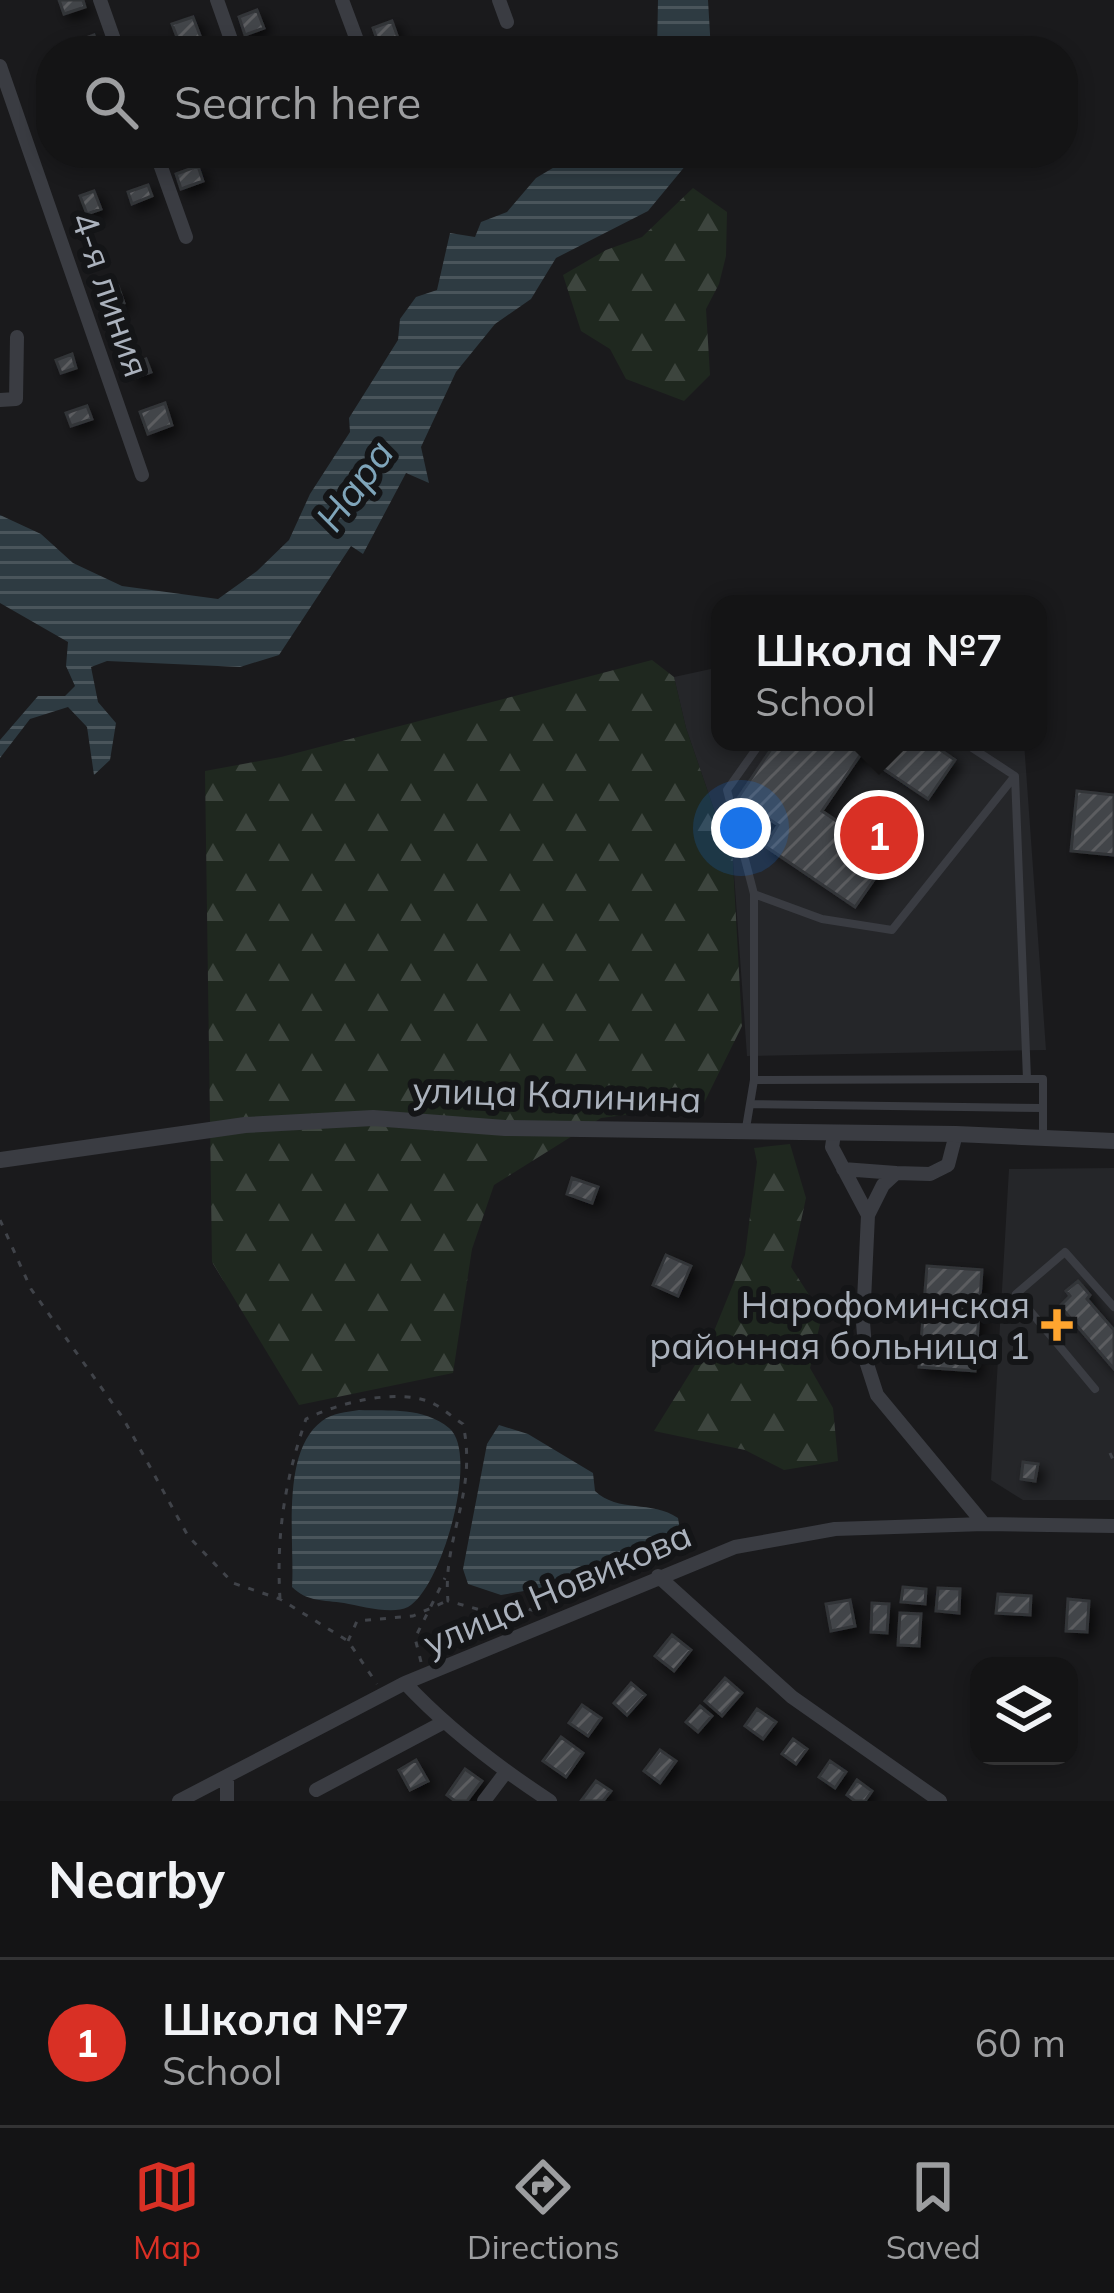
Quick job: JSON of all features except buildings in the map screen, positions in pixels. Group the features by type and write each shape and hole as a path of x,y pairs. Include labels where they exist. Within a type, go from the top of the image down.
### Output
{"street":[{"path":"100,0 113,36"},
{"path":"217,0 230,36"},
{"path":"342,0 355,36"},
{"path":"499,0 507,22"},
{"name":"4-я линия","path":"0,65 142,475"},
{"path":"161,168 186,237"},
{"path":"0,400 16,399 16,337"},
{"name":"улица Калинина","path":"0,1160 245,1125 352,1119 505,1128 956,1134 1114,1141"},
{"path":"834,1133 832,1147 868,1215"},
{"path":"843,1169 931,1174 948,1166 956,1134"},
{"path":"896,1174 883,1185 868,1215 866,1361 878,1395 984,1524"},
{"name":"улица Новикова","path":"179,1801 429,1673 736,1547 835,1528 1114,1526"},
{"path":"658,1576 792,1697 940,1801"},
{"path":"405,1684 444,1722 550,1801"},
{"path":"316,1790 444,1722"},
{"path":"484,1801 506,1772"},
{"path":"227,1776 227,1801"}],"lane":[{"path":"744,1134 754,1080 754,894 728,790 755,751"},
{"path":"977,751 1015,776"},
{"path":"754,894 822,919 892,930 1015,776"},
{"path":"1015,776 1027,1079"},
{"path":"754,1080 1043,1079 1042,1138"},
{"path":"752,1104 1043,1108"},
{"path":"1095,1389 1016,1294 1065,1252 1114,1307"}],"path":[{"path":"0,1220 31,1289 123,1418 188,1536 233,1583 280,1599 348,1641 384,1694"},
{"path":"280,1599 278,1558 287,1475 307,1419 336,1404 388,1398 429,1401 463,1424 470,1458 446,1576 448,1600"},
{"path":"1110,1453 1114,1462"},
{"path":"429,1673 416,1655 415,1638 446,1576"},
{"path":"348,1641 357,1622 413,1616 448,1600 499,1615 519,1606 556,1619"}],"shaded area":[{"path":"711,669 711,751 1025,751 1046,1050 747,1056 732,846 719,824 686,728 674,677"},
{"name":"Нарофоминская районная больница 1","path":"1114,1168 1114,1500 1023,1500 991,1480 1009,1169"}],"green space":[{"path":"693,188 727,212 726,256 706,309 710,375 684,401 626,379 610,349 581,331 563,275 606,250 642,237"},
{"path":"652,660 674,677 686,728 719,824 732,846 742,1026 703,1105 601,1118 494,1185 472,1249 453,1373 299,1405 212,1262 205,771 281,757"},
{"path":"790,1144 806,1198 791,1267 822,1315 810,1368 833,1408 838,1461 784,1470 745,1450 654,1431 710,1341 745,1255 757,1162 754,1148"}],"water":[{"path":"658,0 708,0 710,36 657,36"},
{"name":"Нара","path":"553,168 684,168 648,211 556,258 531,299 495,324 456,372 421,447 429,483 406,473 363,554 351,546 279,655 240,667 107,661 91,667 98,702 116,723 110,760 94,775 87,727 68,707 30,719 0,758 0,740 38,696 65,696 75,686 66,666 68,642 0,603 0,515 41,534 73,563 122,586 218,599 289,540 310,494 350,432 349,418 398,340 400,319 416,297 437,290 450,233 475,237 481,222 507,212 536,178"},
{"path":"359,1410 429,1416 449,1428 458,1442 459,1491 444,1549 421,1595 401,1609 316,1600 292,1587 292,1498 300,1454 322,1421"},
{"path":"499,1425 528,1434 593,1473 595,1491 604,1498 668,1513 678,1518 680,1530 670,1543 633,1555 578,1586 501,1595 468,1584 463,1569 487,1444"}],"place":[{"name":"Школа №7","path":"879,835"},
{"name":"Нарофоминская районная больница 1","path":"1057,1325"}]}
